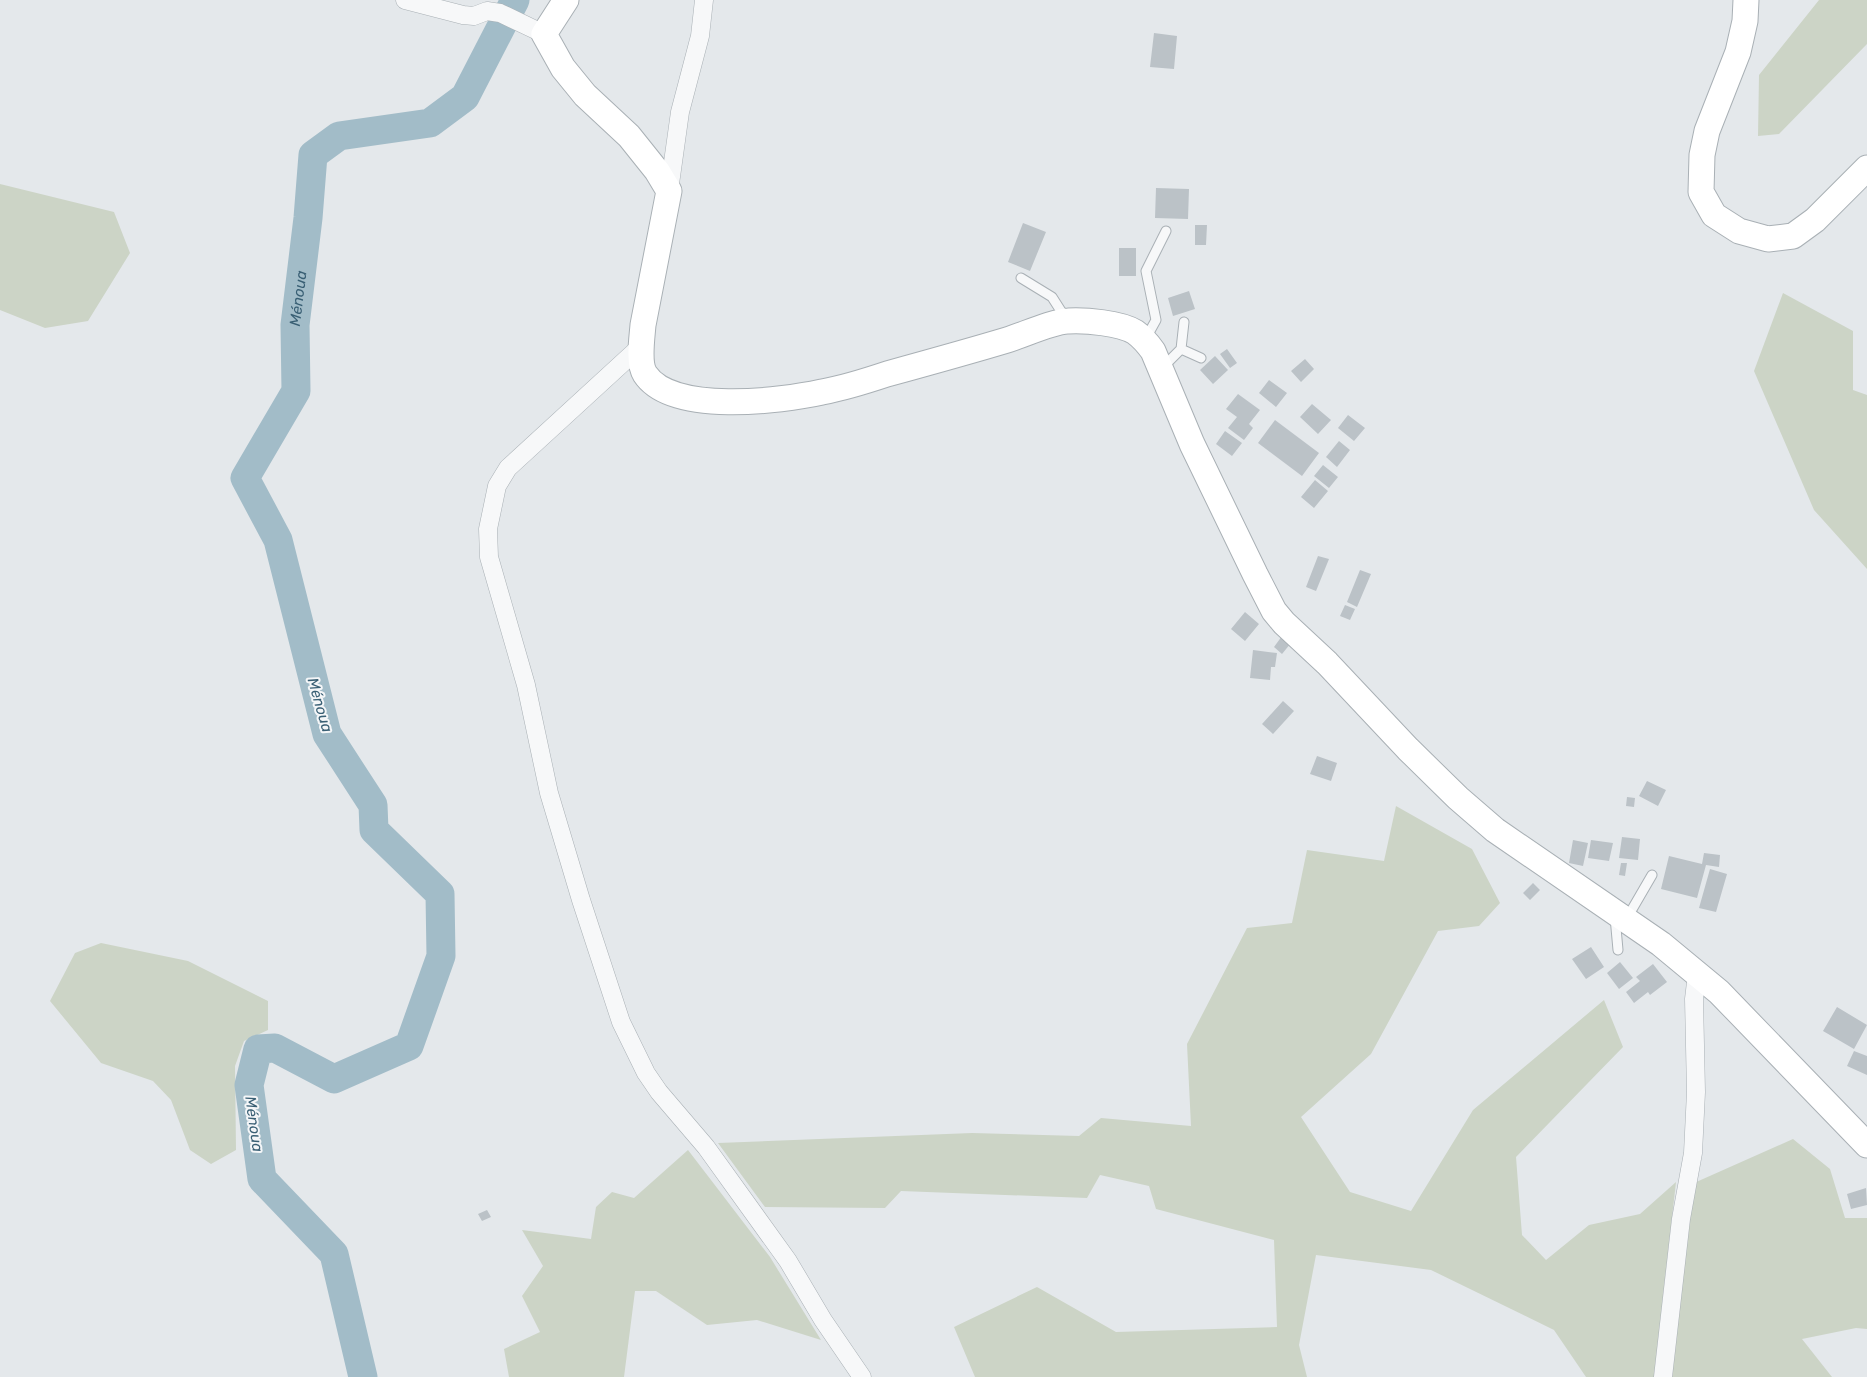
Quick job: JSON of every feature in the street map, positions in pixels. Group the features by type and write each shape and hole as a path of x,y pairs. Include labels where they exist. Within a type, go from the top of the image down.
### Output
{"street":[{"path":"405,0 463,15 474,16 491,8 544,34 563,68 585,95 629,136 657,171 669,191"},
{"path":"544,34 566,0"},
{"path":"704,0 700,36 680,112 669,191 643,325 641,346 644,373 654,383 673,394 693,399 750,401 823,392 962,354 1067,320 1121,327 1135,332 1153,351 1192,444 1274,611 1284,623 1327,663 1408,749 1458,798 1495,830 1661,944 1697,974 1726,999 1867,1144"},
{"path":"1746,0 1745,21 1738,52 1707,131 1702,155 1701,192 1714,215 1739,230 1768,239 1793,236 1815,220 1867,168"},
{"path":"641,346 508,468 497,486 488,529 489,557 526,684 549,793 580,900 621,1022 646,1074 706,1147 788,1260 823,1320 862,1377"},
{"path":"1662,1377 1681,1219 1693,1153 1696,1092 1694,999 1697,974"}],"lane":[{"path":"1144,340 1156,320 1146,271 1166,232"},
{"path":"1021,278 1052,297 1067,320"},
{"path":"1161,369 1181,349 1184,322"},
{"path":"1181,349 1201,358"},
{"path":"1618,950 1620,916 1652,875"}],"shaded area":[{"path":"1819,0 1867,0 1867,44 1779,134 1758,136 1759,75"},
{"path":"0,184 114,212 130,253 88,321 45,328 0,310"},
{"path":"1783,293 1853,331 1853,390 1867,395 1867,569 1814,510 1754,371"},
{"path":"1396,806 1472,849 1500,903 1479,926 1438,931 1371,1054 1301,1117 1350,1192 1411,1211 1473,1110 1604,1000 1623,1047 1516,1157 1522,1235 1546,1260 1589,1225 1640,1214 1676,1182 1654,1377 1586,1377 1554,1330 1431,1270 1316,1255 1299,1345 1307,1377 975,1377 954,1327 1037,1287 1116,1332 1277,1327 1274,1240 1156,1209 1149,1186 1100,1175 1087,1198 901,1191 885,1208 765,1207 718,1143 972,1133 1079,1136 1101,1118 1191,1126 1187,1044 1247,928 1292,923 1307,850 1384,861"},
{"path":"101,943 188,961 268,1001 268,1030 244,1041 235,1066 236,1150 211,1164 190,1150 171,1100 153,1081 101,1063 50,1001 75,953"},
{"path":"1793,1139 1830,1169 1845,1218 1867,1218 1867,1329 1856,1328 1802,1339 1832,1377 1672,1377 1694,1183"},
{"path":"688,1150 770,1257 821,1340 757,1320 707,1325 656,1291 635,1291 624,1377 509,1377 504,1349 540,1332 522,1296 543,1266 522,1230 591,1239 596,1207 612,1192 634,1198"}],"building":[{"path":"1154,33 1177,36 1174,69 1150,67"},
{"path":"1156,188 1189,189 1188,219 1155,218"},
{"path":"1023,223 1046,232 1030,271 1008,262"},
{"path":"1195,225 1207,225 1206,245 1195,245"},
{"path":"1119,248 1136,248 1136,276 1119,276"},
{"path":"1189,291 1195,309 1173,316 1168,298"},
{"path":"1227,349 1237,363 1230,368 1220,354"},
{"path":"1215,356 1228,370 1213,384 1200,370"},
{"path":"1305,359 1314,369 1301,382 1291,371"},
{"path":"1269,380 1287,393 1276,407 1259,393"},
{"path":"1238,394 1260,410 1249,424 1253,428 1244,440 1228,428 1237,417 1226,409"},
{"path":"1312,404 1331,420 1318,434 1300,417"},
{"path":"1348,415 1365,428 1354,441 1338,428"},
{"path":"1275,420 1319,453 1302,476 1258,443"},
{"path":"1225,431 1242,443 1232,456 1216,444"},
{"path":"1339,441 1350,450 1337,467 1326,457"},
{"path":"1323,465 1338,477 1329,488 1314,476"},
{"path":"1315,480 1328,491 1314,508 1301,497"},
{"path":"1318,556 1329,559 1316,591 1306,587"},
{"path":"1360,570 1371,574 1357,607 1347,602"},
{"path":"1345,605 1355,609 1350,620 1340,616"},
{"path":"1245,612 1259,624 1245,641 1231,629"},
{"path":"1282,636 1291,643 1282,654 1274,647"},
{"path":"1253,650 1277,653 1275,667 1271,667 1270,680 1250,678"},
{"path":"1283,701 1294,711 1273,734 1262,724"},
{"path":"1317,756 1337,763 1331,781 1310,774"},
{"path":"1647,781 1666,790 1658,806 1639,796"},
{"path":"1627,797 1635,798 1634,807 1626,806"},
{"path":"1622,837 1640,839 1638,860 1619,858"},
{"path":"1573,840 1588,843 1583,866 1569,863"},
{"path":"1591,840 1613,843 1609,861 1588,858"},
{"path":"1704,853 1720,855 1719,867 1706,865 1697,898 1661,889 1669,856 1702,864"},
{"path":"1621,863 1627,863 1625,876 1619,875"},
{"path":"1710,869 1727,874 1716,912 1699,908"},
{"path":"1533,883 1540,890 1530,900 1523,893"},
{"path":"1591,947 1604,967 1586,979 1572,959"},
{"path":"1620,962 1633,978 1619,989 1607,973"},
{"path":"1653,964 1667,982 1650,995 1648,992 1634,1003 1626,992 1640,981 1636,977"},
{"path":"1837,1007 1867,1025 1854,1049 1823,1031"},
{"path":"1854,1051 1867,1056 1867,1075 1847,1066"},
{"path":"1866,1188 1867,1205 1851,1209 1847,1194"},
{"path":"487,1210 491,1217 482,1221 478,1214"}],"waterway":[{"name":"Ménoua","path":"363,1377 334,1254 262,1179 249,1085 258,1049 275,1048 334,1079 409,1046 441,956 440,894 374,830 373,805 327,734 278,540 245,478 296,391 295,325 308,218 313,155 339,136 430,123 465,97 515,0"}]}
